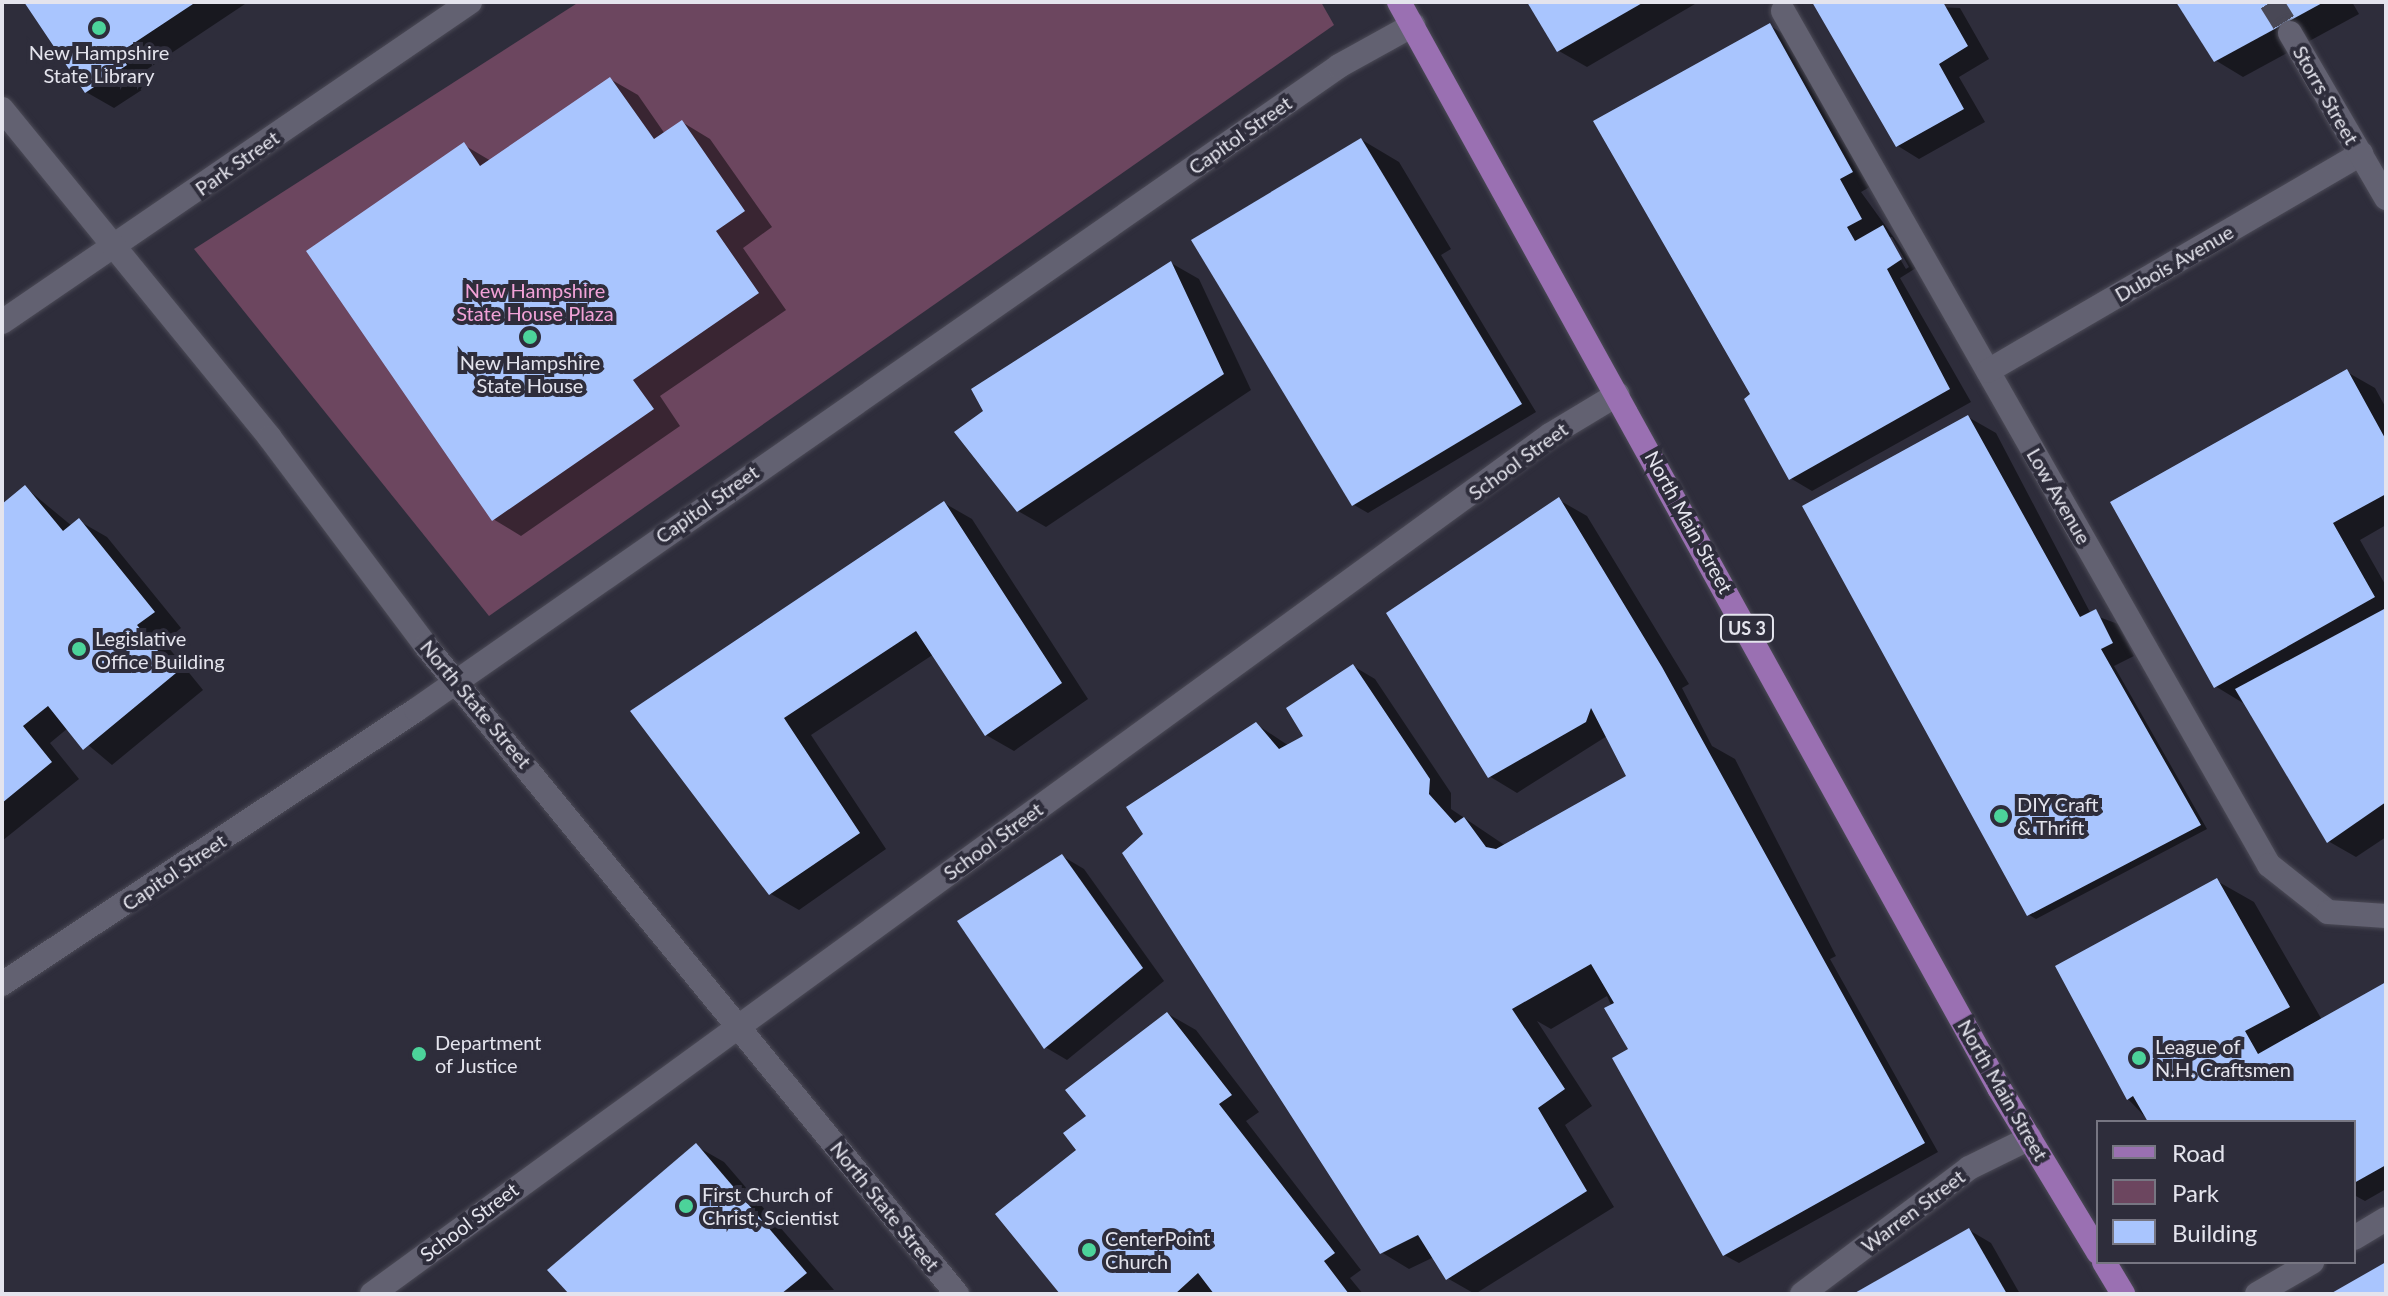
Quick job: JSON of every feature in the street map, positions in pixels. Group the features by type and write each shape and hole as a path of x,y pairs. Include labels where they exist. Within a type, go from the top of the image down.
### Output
{"main road":[{"name":"North Main Street","path":"1399,2 2030,1138 2096,1249"},
{"path":"2105,1264 2123,1294"}],"street":[{"name":"Park Street","path":"2,322 113,243 470,2"},
{"name":"Low Avenue","path":"1783,11 2269,865 2328,912 2386,916"},
{"name":"Capitol Street","path":"2,984 456,682 1322,77 1413,25"},
{"name":"Storrs Street","path":"2290,33 2386,198"},
{"name":"North State Street","path":"2,109 113,243 456,682 957,1294"},
{"name":"Dubois Avenue","path":"1988,371 2361,154"},
{"name":"School Street","path":"372,1294 736,1023 1550,435 1618,394"},
{"name":"Warren Street","path":"1802,1294 1969,1168 2030,1138"},
{"path":"2356,1237 2386,1219"},
{"path":"2257,1294 2309,1264"}],"green space":[{"name":"New Hampshire State House Plaza","path":"579,2 1321,2 1334,25 489,616 194,249"}],"building":[{"name":"New Hampshire State Library","path":"24,2 196,2 119,53 127,65 85,93"},
{"path":"1527,2 1644,2 1557,52"},
{"path":"1812,2 1943,2 1968,46 1939,64 1964,109 1896,147"},
{"path":"2176,2 2324,2 2214,62"},
{"path":"1770,23 1853,172 1840,179 1862,219 1847,227 1855,241 1883,225 1902,259 1887,269 1950,389 1789,480 1744,399 1750,394 1593,121"},
{"name":"New Hampshire State House","path":"610,77 654,139 682,120 745,211 716,231 759,293 633,380 654,409 492,521 306,251 464,142 480,166"},
{"path":"1361,138 1522,404 1352,506 1191,240"},
{"path":"1171,261 1224,374 1017,512 954,432 983,411 971,389"},
{"path":"2347,369 2386,440 2386,494 2333,523 2375,597 2214,688 2110,502"},
{"path":"1968,415 2080,617 2096,609 2113,643 2101,649 2201,825 2027,916 1802,506"},
{"name":"Legislative Office Building","path":"25,485 63,531 79,518 155,612 137,625 176,673 83,750 48,706 23,726 52,762 2,803 2,504"},
{"path":"1559,497 1662,667 1925,1143 1723,1256 1612,1058 1628,1049 1604,1008 1614,1003 1591,964 1512,1009 1565,1089 1538,1108 1587,1191 1446,1280 1418,1235 1380,1254 1122,853 1143,834 1126,807 1256,722 1279,749 1303,736 1286,708 1353,664 1430,779 1429,794 1455,823 1464,817 1486,847 1496,849 1626,776 1591,708 1586,722 1488,778 1386,613"},
{"path":"944,501 1062,683 985,736 916,631 784,718 860,833 769,895 630,711"},
{"path":"2386,608 2386,802 2327,843 2235,689"},
{"path":"1062,854 1143,968 1044,1049 957,921"},
{"path":"2217,878 2290,1007 2245,1031 2258,1054 2386,982 2386,1165 2356,1182 2356,1120 2147,1120 2133,1096 2127,1100 2055,966"},
{"path":"1167,1012 1232,1095 1219,1104 1335,1253 1324,1261 1349,1294 1214,1294 1198,1273 1175,1294 1060,1294 995,1214 1076,1150 1063,1133 1086,1116 1065,1090"},
{"name":"First Church of Christ, Scientist","path":"696,1143 807,1273 781,1294 569,1294 547,1270"},
{"path":"1969,1228 2007,1294 1853,1294"},
{"path":"2386,1262 2386,1294 2330,1294"}],"tunnel":[{"path":"2271,2 2290,33"}],"place":[{"name":"New Hampshire State Library","path":"99,28"},
{"name":"New Hampshire State House","path":"530,337"},
{"name":"Legislative Office Building","path":"79,649"},
{"name":"DIY Craft & Thrift","path":"2001,816"},
{"name":"Department of Justice","path":"419,1054"},
{"name":"League of N.H. Craftsmen","path":"2139,1058"},
{"name":"First Church of Christ, Scientist","path":"686,1206"},
{"name":"CenterPoint Church","path":"1089,1250"}]}
